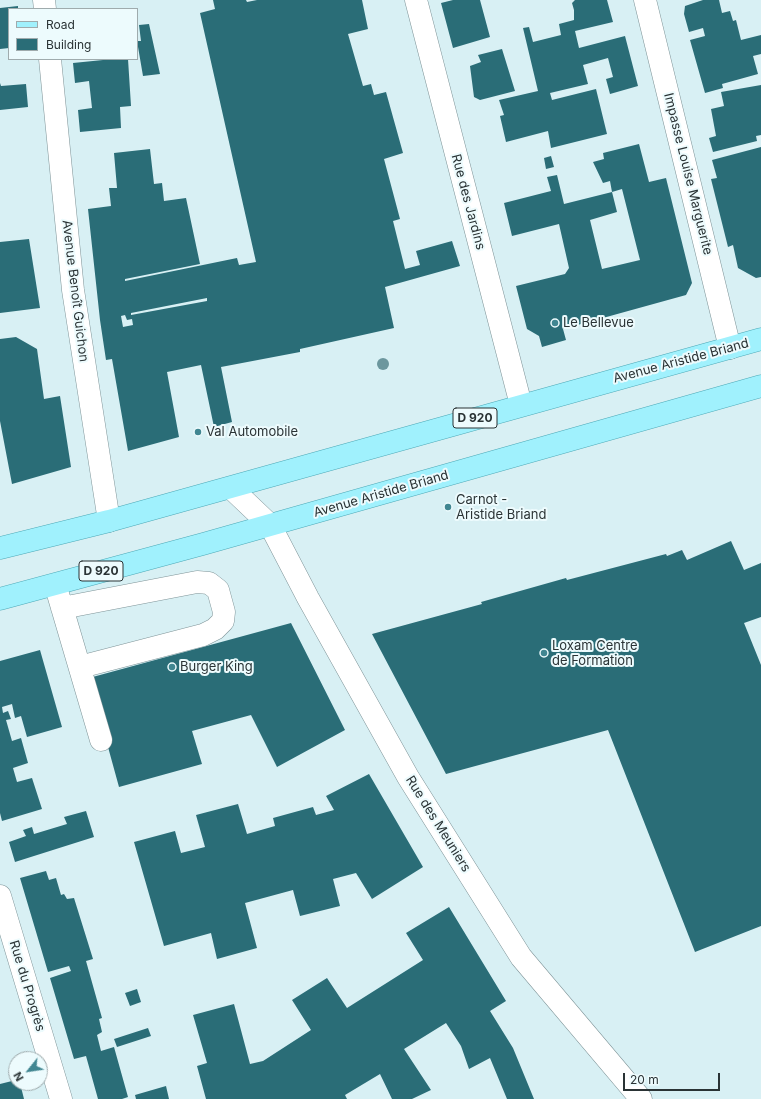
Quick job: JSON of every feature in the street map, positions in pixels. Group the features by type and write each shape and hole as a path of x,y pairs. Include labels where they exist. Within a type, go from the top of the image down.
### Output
{"main road":[{"name":"Avenue Aristide Briand","path":"0,548 109,521 231,488 521,405 761,339"},
{"name":"Avenue Aristide Briand","path":"0,599 270,525 761,386"}],"street":[{"name":"Rue des Jardins","path":"416,0 521,405"},
{"name":"Impasse Louise Marguerite","path":"645,0 730,348"},
{"name":"Avenue Benoît Guichon","path":"50,60 73,290 109,521"},
{"name":"Rue des Meuniers","path":"231,488 270,525 308,598 408,777 521,957 641,1099"},
{"path":"62,608 197,582 209,583 218,590 224,612 223,621 215,629 203,636 80,667"},
{"path":"55,584 101,740"},
{"name":"Rue du Progrès","path":"0,896 61,1099"}],"building":[{"path":"213,0 246,0 247,2 257,0 362,0 368,29 348,34 363,86 371,84 374,95 386,92 403,153 384,159 400,219 393,221 405,269 420,265 416,251 452,241 460,266 385,287 394,328 300,349 300,352 221,367 232,422 214,427 201,365 167,372 179,437 128,451 112,359 106,360 100,320 88,209 111,206 109,188 117,188 114,153 150,149 154,184 162,183 164,201 186,198 200,264 125,279 125,281 237,258 239,265 256,262 200,13 215,9","holes":["207,298 207,301 131,315 131,313","125,315 127,320 132,319 133,325 123,327 121,316"]},
{"path":"453,0 480,0 490,37 453,48 441,3"},
{"path":"575,0 607,0 613,22 575,31 579,48 625,36 638,86 610,94 606,79 613,77 608,58 583,65 588,84 550,93 552,100 596,89 607,134 551,148 548,131 506,142 500,116 504,115 499,100 538,91 523,28 529,27 533,42 561,35 559,24 574,20 572,3"},
{"path":"703,0 719,0 722,13 730,11 733,21 736,20 741,40 761,35 761,54 753,56 758,74 722,84 723,88 705,93 690,40 705,36 703,28 689,32 684,14 685,6"},
{"path":"18,6 18,8 8,8 8,48 0,49 0,8"},
{"path":"149,24 160,74 143,76 138,47 138,41 141,41 139,25"},
{"path":"502,49 515,91 480,100 474,97 470,66 481,62 478,55"},
{"path":"103,60 128,60 131,106 120,107 121,128 80,132 78,110 92,108 89,81 75,83 73,63"},
{"path":"0,83 1,86 26,84 28,107 0,110"},
{"path":"761,85 761,135 756,136 757,141 713,152 709,138 716,136 711,109 724,106 721,92"},
{"path":"639,144 649,182 666,178 692,283 686,295 563,329 566,340 542,347 539,336 527,329 516,286 565,274 569,268 559,224 512,236 504,203 551,191 547,177 557,175 564,204 612,192 610,181 603,183 593,162 604,159 603,153","holes":["622,189 640,260 602,269 590,220 617,212 612,192"]},
{"path":"761,147 761,277 756,278 738,268 733,245 728,247 711,179 717,178 712,160"},
{"path":"551,156 554,167 546,169 544,158"},
{"path":"29,239 40,308 0,313 0,242"},
{"path":"16,337 37,349 44,399 60,396 71,467 12,484 0,421 0,339"},
{"path":"731,541 744,570 761,563 761,617 744,623 761,665 761,926 695,952 608,730 446,774 372,634 482,604 481,602 566,578 567,580 666,554 667,556 682,550 687,560"},
{"path":"291,623 345,730 277,767 251,715 192,731 202,764 119,787 89,678"},
{"path":"40,650 62,727 27,737 21,716 15,718 12,704 2,707 3,713 8,711 11,719 6,720 12,741 21,738 28,763 13,768 17,782 32,778 42,809 2,821 0,813 0,661"},
{"path":"369,774 423,867 372,899 356,873 333,879 340,906 300,916 293,890 245,903 257,948 217,959 211,933 164,946 134,842 175,831 181,853 205,847 196,815 238,804 247,834 275,826 273,818 313,807 316,815 334,810 326,796"},
{"path":"86,811 94,837 15,862 9,842 26,836 23,830 32,827 34,834 67,824 64,817"},
{"path":"46,871 49,880 56,878 61,895 64,894 67,899 74,898 93,959 86,961 102,1018 99,1019 102,1032 97,1035 101,1051 114,1047 128,1097 122,1099 98,1099 86,1056 74,1059 50,978 71,971 69,966 48,972 20,878"},
{"path":"449,907 506,1001 490,1011 513,1048 534,1099 507,1099 490,1058 469,1069 461,1046 446,1023 404,1049 431,1090 412,1099 392,1099 380,1074 345,1095 347,1099 206,1099 197,1066 207,1063 193,1015 234,1004 250,1064 263,1061 311,1030 292,1000 327,978 347,1008 423,960 406,933"},
{"path":"137,989 141,1002 130,1006 125,993"},
{"path":"148,1028 151,1036 117,1047 114,1039"},
{"path":"8,1082 8,1091 22,1091 24,1099 0,1099 0,1084"},
{"path":"166,1086 169,1099 136,1099 135,1095"}],"place":[{"name":"Le Bellevue","path":"555,323"},
{"name":"Val Automobile","path":"198,432"},
{"name":"Carnot - Aristide Briand","path":"448,507"},
{"name":"Loxam Centre de Formation","path":"544,653"},
{"name":"Burger King","path":"172,667"}]}
